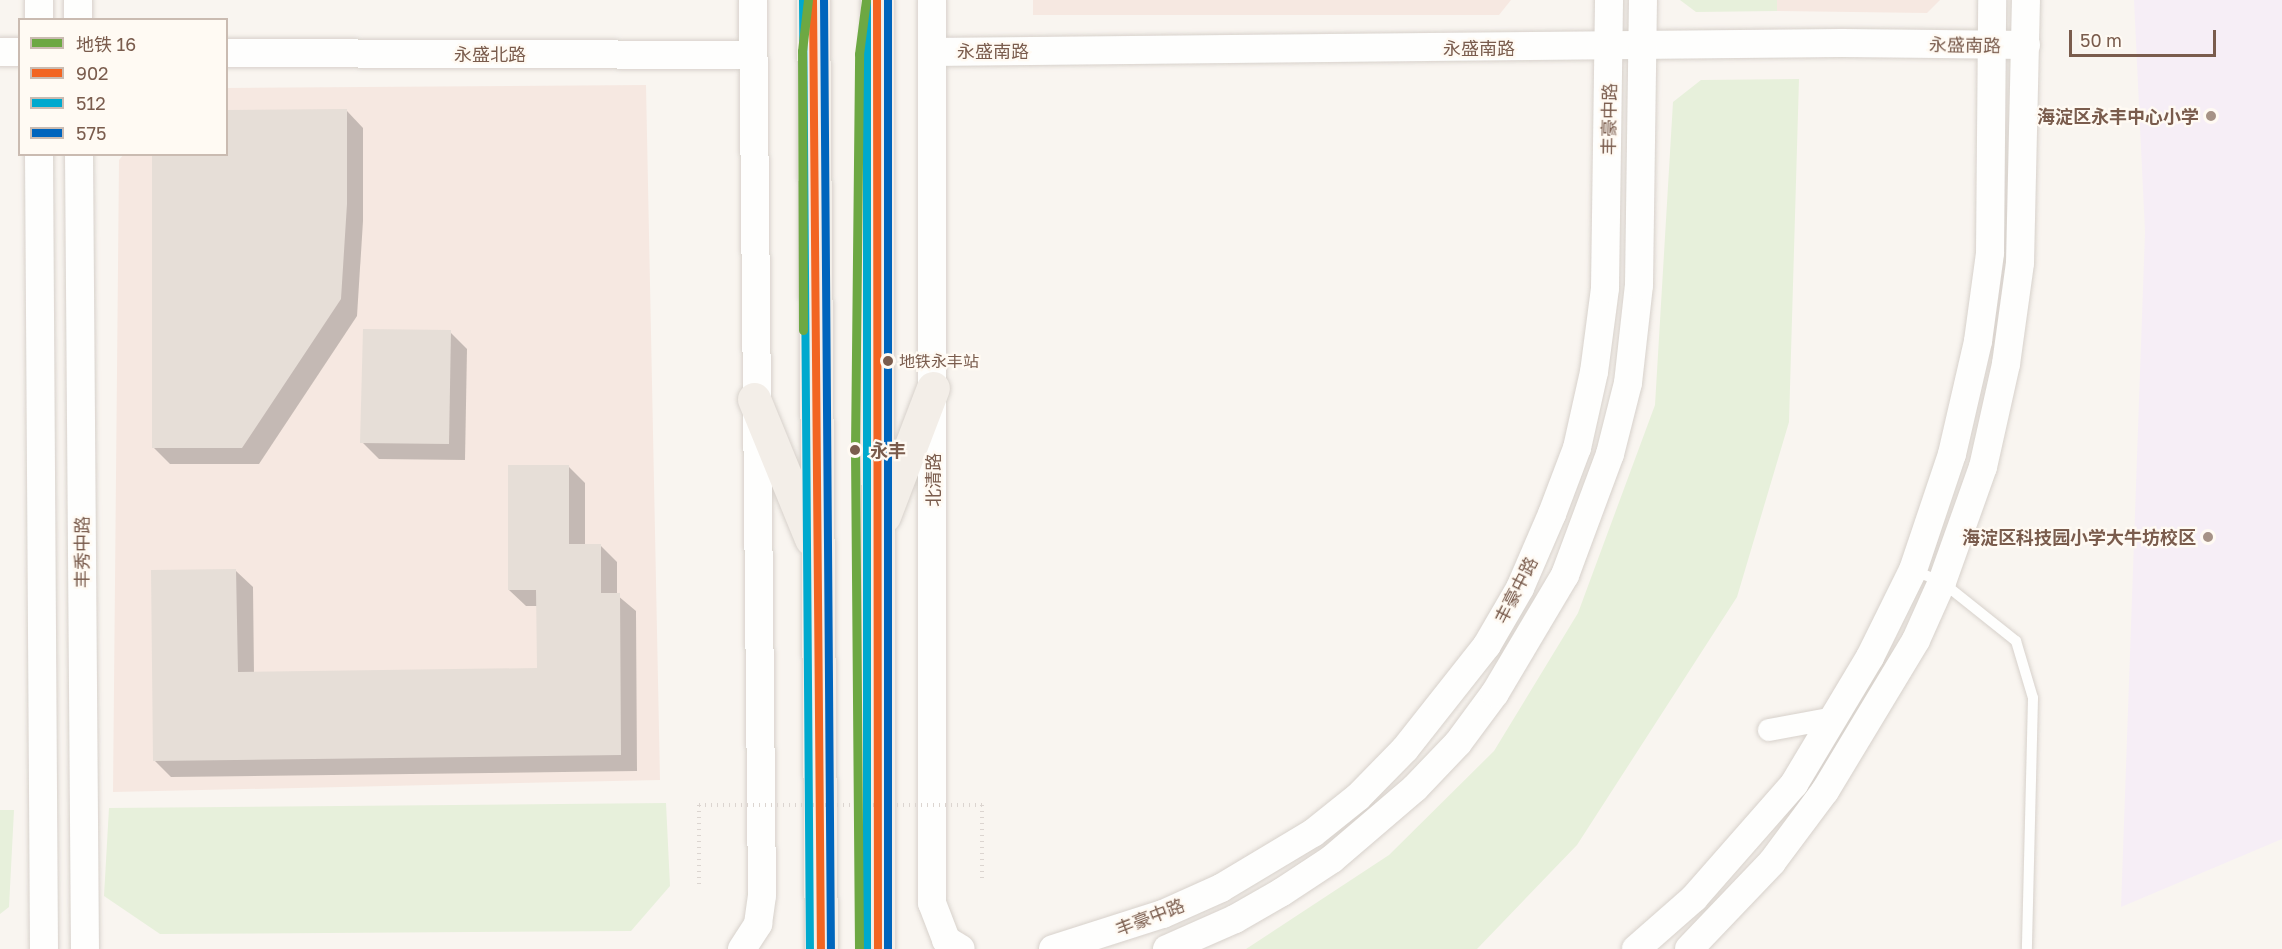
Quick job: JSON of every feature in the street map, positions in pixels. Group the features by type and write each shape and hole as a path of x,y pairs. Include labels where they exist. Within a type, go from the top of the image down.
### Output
{"main road":[{"path":"813,0 821,949"},
{"path":"877,0 878,949"},
{"path":"878,534 933,388"},
{"path":"754,399 818,556"}],"street":[{"path":"39,0 39,18"},
{"path":"78,0 78,18"},
{"path":"742,949 758,924 762,896 754,399 753,0"},
{"name":"北清路","path":"932,0 933,903 946,940 961,949"},
{"name":"丰豪中路","path":"1053,949 1163,914 1221,888 1313,832 1358,797 1405,749 1487,645 1520,588 1552,514 1577,448 1594,372 1605,288 1609,0"},
{"name":"丰豪中路","path":"1167,949 1235,919 1282,892 1373,825 1458,743 1495,693 1539,624 1589,516 1628,383 1640,285 1644,0"},
{"path":"1636,949 1694,898 1794,784 1834,718 1913,570 1952,454 1978,341 1990,253 1992,0"},
{"path":"1689,949 1772,862 1825,791 1910,649 1942,582 1983,467 2006,364 2020,263 2026,0"},
{"name":"永盛南路","path":"932,52 2026,45"},
{"path":"0,52 18,52"},
{"name":"永盛北路","path":"228,53 753,55"},
{"path":"39,156 44,949"},
{"name":"丰秀中路","path":"79,156 85,949"},
{"path":"1769,730 1834,718"}],"lane":[{"path":"1913,570 1942,582 2016,641 2033,698 2027,949"}],"path":[{"path":"699,884 699,805 982,806 982,883"}],"shaded area":[{"path":"1033,0 1511,0 1499,15 1033,15"},
{"path":"1777,0 1940,0 1927,13 1777,11"},
{"name":"海淀区科技园小学大牛坊校区","path":"2134,0 2282,0 2282,839 2121,907 2145,232"},
{"path":"646,85 660,780 113,792 119,160 122,156 228,156 228,88"}],"green space":[{"path":"1680,0 1777,0 1777,11 1696,12"},
{"path":"1799,79 1789,422 1737,597 1577,845 1477,949 1246,949 1389,855 1494,751 1578,613 1655,405 1673,102 1701,80"},
{"path":"666,803 670,886 631,931 160,934 104,896 109,808"},
{"path":"0,810 14,810 9,907 0,914"}],"building":[{"path":"347,109 347,204 341,299 242,448 152,448 152,156 228,156 228,110"},
{"path":"363,329 451,330 449,444 360,443"},
{"path":"508,465 569,465 569,544 601,544 601,593 620,593 621,755 153,761 151,570 236,569 238,672 537,668 536,590 508,590"}],"metro line":[{"name":"16","path":"803,330 802,51 808,0"},
{"name":"16","path":"859,949 855,449 859,54 866,0"}],"transit line":[{"name":"512","path":"803,0 810,949"},
{"name":"902","path":"813,0 821,949"},
{"name":"575","path":"824,0 831,949"},
{"name":"512","path":"867,0 867,949"},
{"name":"902","path":"877,0 878,949"},
{"name":"575","path":"888,0 888,949"}],"place":[{"name":"海淀区永丰中心小学","path":"2211,116"},
{"name":"地铁永丰站","path":"888,361"},
{"name":"永丰","path":"855,450"},
{"name":"海淀区科技园小学大牛坊校区","path":"2208,537"}]}
